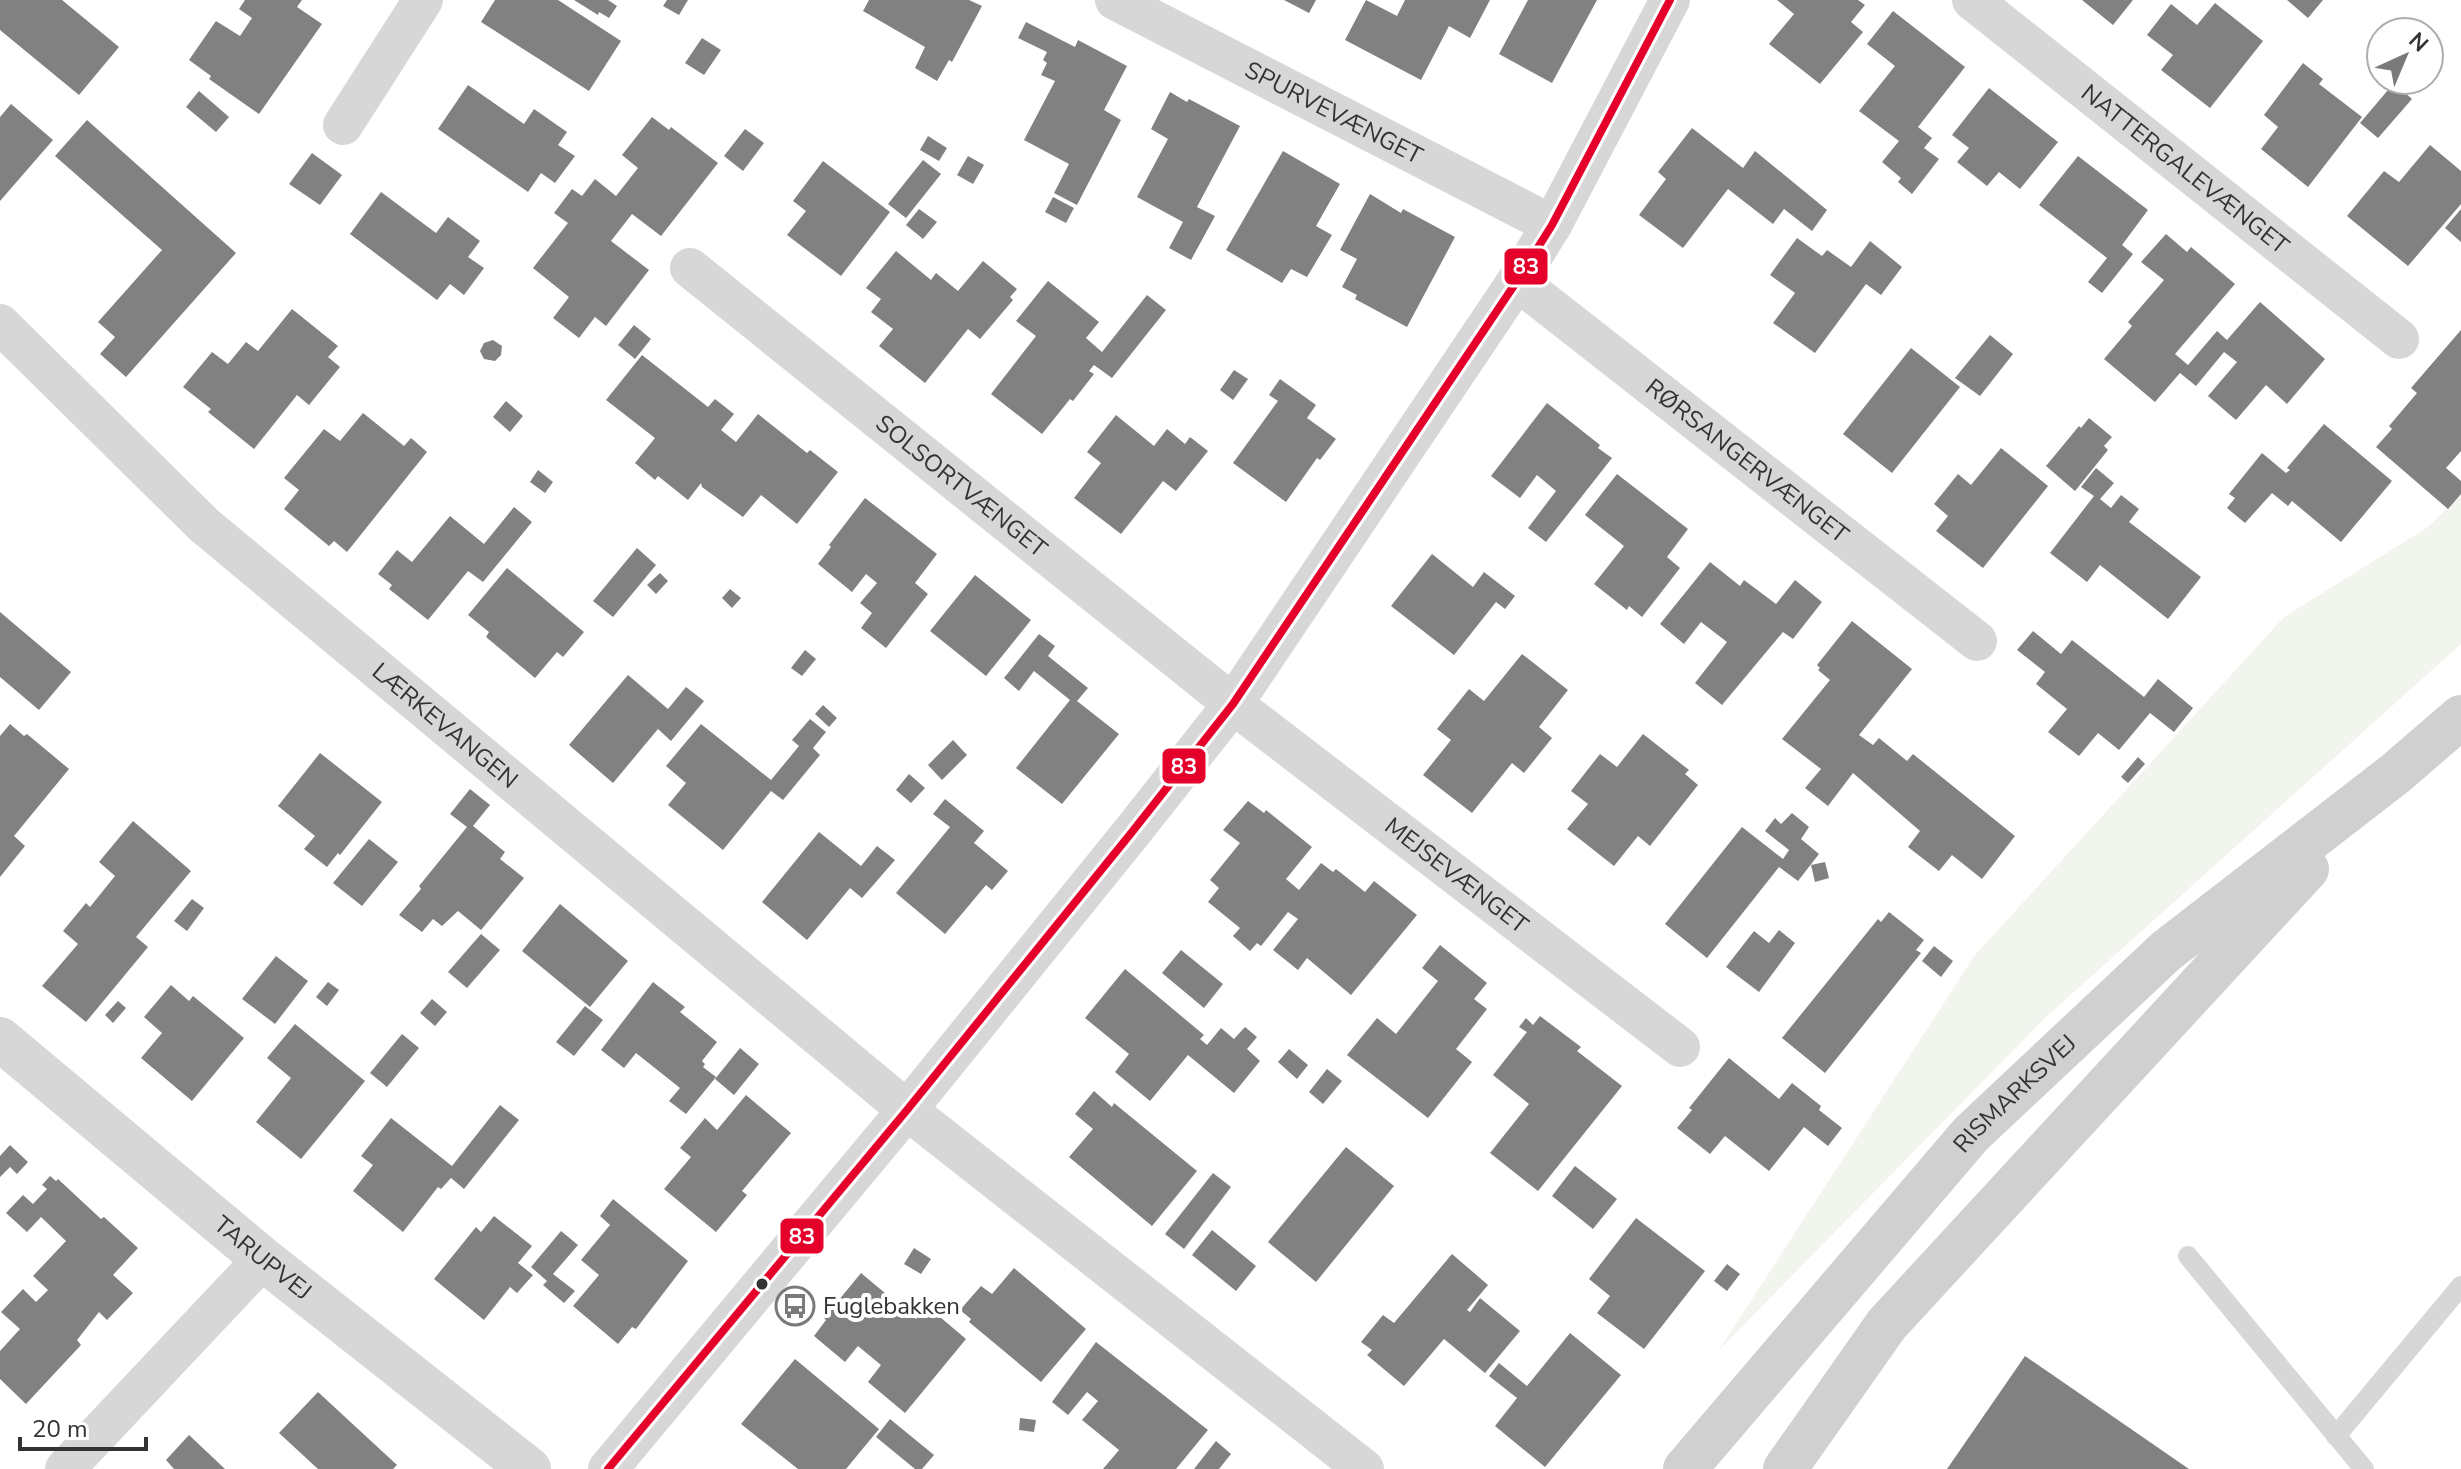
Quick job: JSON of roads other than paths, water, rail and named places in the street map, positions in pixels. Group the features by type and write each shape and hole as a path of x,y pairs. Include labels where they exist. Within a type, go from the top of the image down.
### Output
{"main road":[{"name":"RISMARKSVEJ","path":"1685,1469 1971,1134 2166,951 2396,773 2461,717"},
{"name":"RISMARKSVEJ","path":"1785,1469 1887,1324 2396,773"}],"street":[{"path":"343,125 423,0"},
{"name":"SPURVEVÆNGET","path":"1115,0 1552,225"},
{"path":"608,1469 907,1110 1233,704 1552,225 1670,0"},
{"name":"NATTERGALEVÆNGET","path":"1972,0 2399,339"},
{"name":"SOLSORTVÆNGET","path":"690,268 1233,704"},
{"name":"RØRSANGERVÆNGET","path":"1517,281 1977,641"},
{"name":"LÆRKEVANGEN","path":"0,324 204,525 907,1110 1364,1469"},
{"name":"MEJSEVÆNGET","path":"1233,704 1680,1047"},
{"name":"TARUPVEJ","path":"0,1039 263,1259 529,1469"},
{"path":"65,1469 263,1259"}],"lane":[{"path":"2188,1256 2364,1469"},
{"path":"2336,1436 2461,1286"}],"place":[{"name":"Fuglebakken","path":"795,1306"}]}
